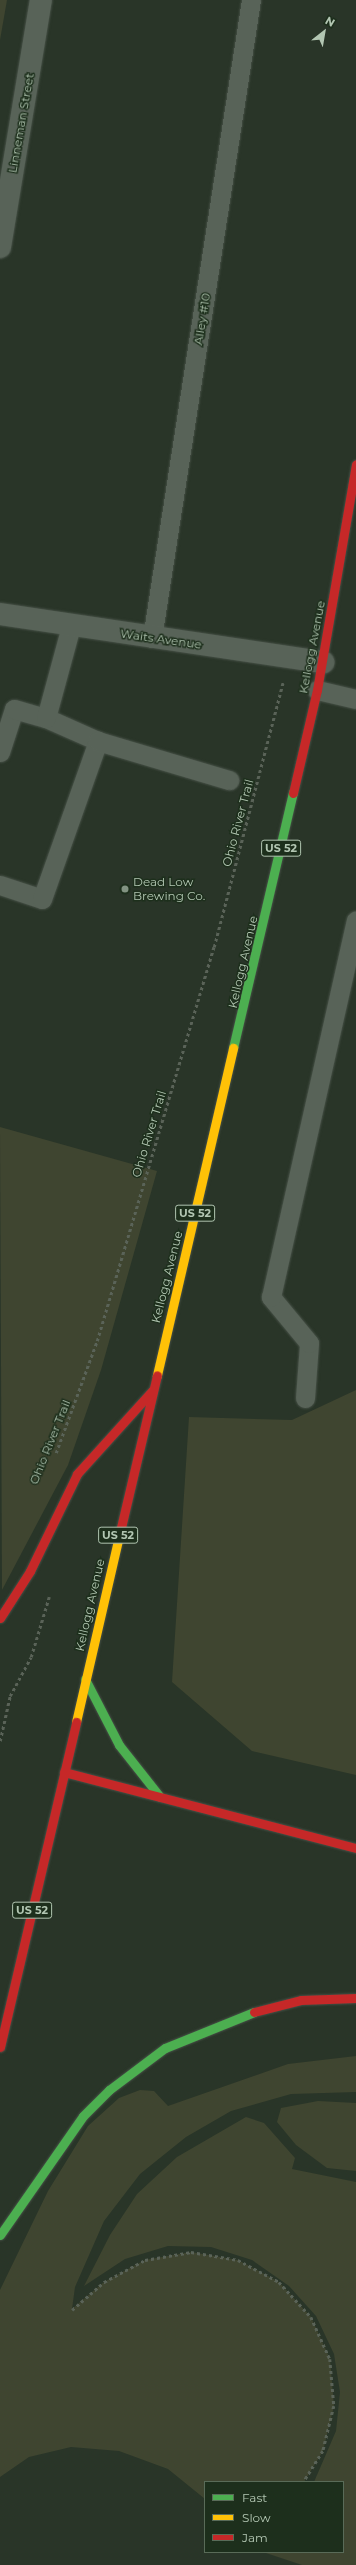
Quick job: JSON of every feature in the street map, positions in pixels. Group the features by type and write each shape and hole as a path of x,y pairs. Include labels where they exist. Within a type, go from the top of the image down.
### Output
{"main road":[{"name":"Kellogg Avenue","path":"0,2047 152,1390 239,1035 317,690 356,464"},
{"path":"0,1618 30,1571 77,1474 152,1390"},
{"path":"85,1679 119,1745 160,1797"},
{"path":"64,1772 356,1848"},
{"path":"0,2235 83,2116 109,2090 165,2048 261,2009 301,2000 356,1998"}],"street":[{"name":"Linneman Street","path":"0,247 41,0"},
{"name":"Waits Avenue","path":"0,614 71,626 323,662"}],"lane":[{"name":"Alley #10","path":"152,638 251,0"},
{"path":"46,718 71,626"},
{"path":"317,690 356,699"},
{"path":"0,752 14,709 46,718 98,741 229,780"},
{"path":"0,886 42,899 98,741"},
{"path":"305,1398 309,1343 271,1297 356,920"}],"path":[{"name":"Ohio River Trail","path":"53,1460 97,1341 214,947 277,706"},
{"path":"0,1741 10,1696 32,1657 51,1591"},
{"path":"72,2310 104,2282 145,2260 191,2252 238,2260 279,2282 311,2317 330,2359 334,2406 323,2451 305,2481"}],"green space":[{"path":"0,0 7,0 0,40"},
{"path":"0,1127 157,1171 101,1370 68,1465 2,1590"},
{"path":"356,1390 356,1775 252,1751 172,1682 189,1417 292,1420"},
{"path":"356,2056 356,2092 291,2094 231,2111 186,2137 140,2174 104,2221 75,2287 72,2309 104,2282 145,2260 191,2252 238,2260 279,2282 311,2317 330,2359 334,2406 323,2451 305,2481 204,2481 204,2498 168,2469 119,2451 71,2447 29,2457 0,2477 0,2290 48,2191 88,2126 119,2098 140,2090 154,2091 168,2106 288,2064"},
{"path":"318,2101 356,2103 356,2171 327,2168 296,2145 277,2122 281,2108"},
{"path":"246,2117 264,2123 295,2158 292,2169 356,2182 356,2565 302,2565 266,2553 344,2553 344,2481 314,2481 336,2431 340,2392 334,2354 316,2316 289,2286 252,2260 211,2247 168,2246 125,2259 84,2286 110,2235 137,2194 177,2157"}],"traffic: fast":[{"path":"233,1048 293,793"},
{"path":"85,1679 119,1745 160,1797"},
{"path":"0,2235 83,2116 109,2090 165,2048 254,2012"}],"traffic: slow":[{"path":"157,1375 233,1048"},
{"path":"76,1722 119,1536"}],"traffic: jam":[{"path":"293,793 317,690 356,464"},
{"path":"119,1536 157,1375"},
{"path":"0,1618 30,1571 77,1474 152,1391"},
{"path":"0,2047 76,1722"},
{"path":"64,1772 356,1848"},
{"path":"254,2012 301,2000 356,1998"}],"place":[{"name":"Dead Low Brewing Co.","path":"125,889"}]}
